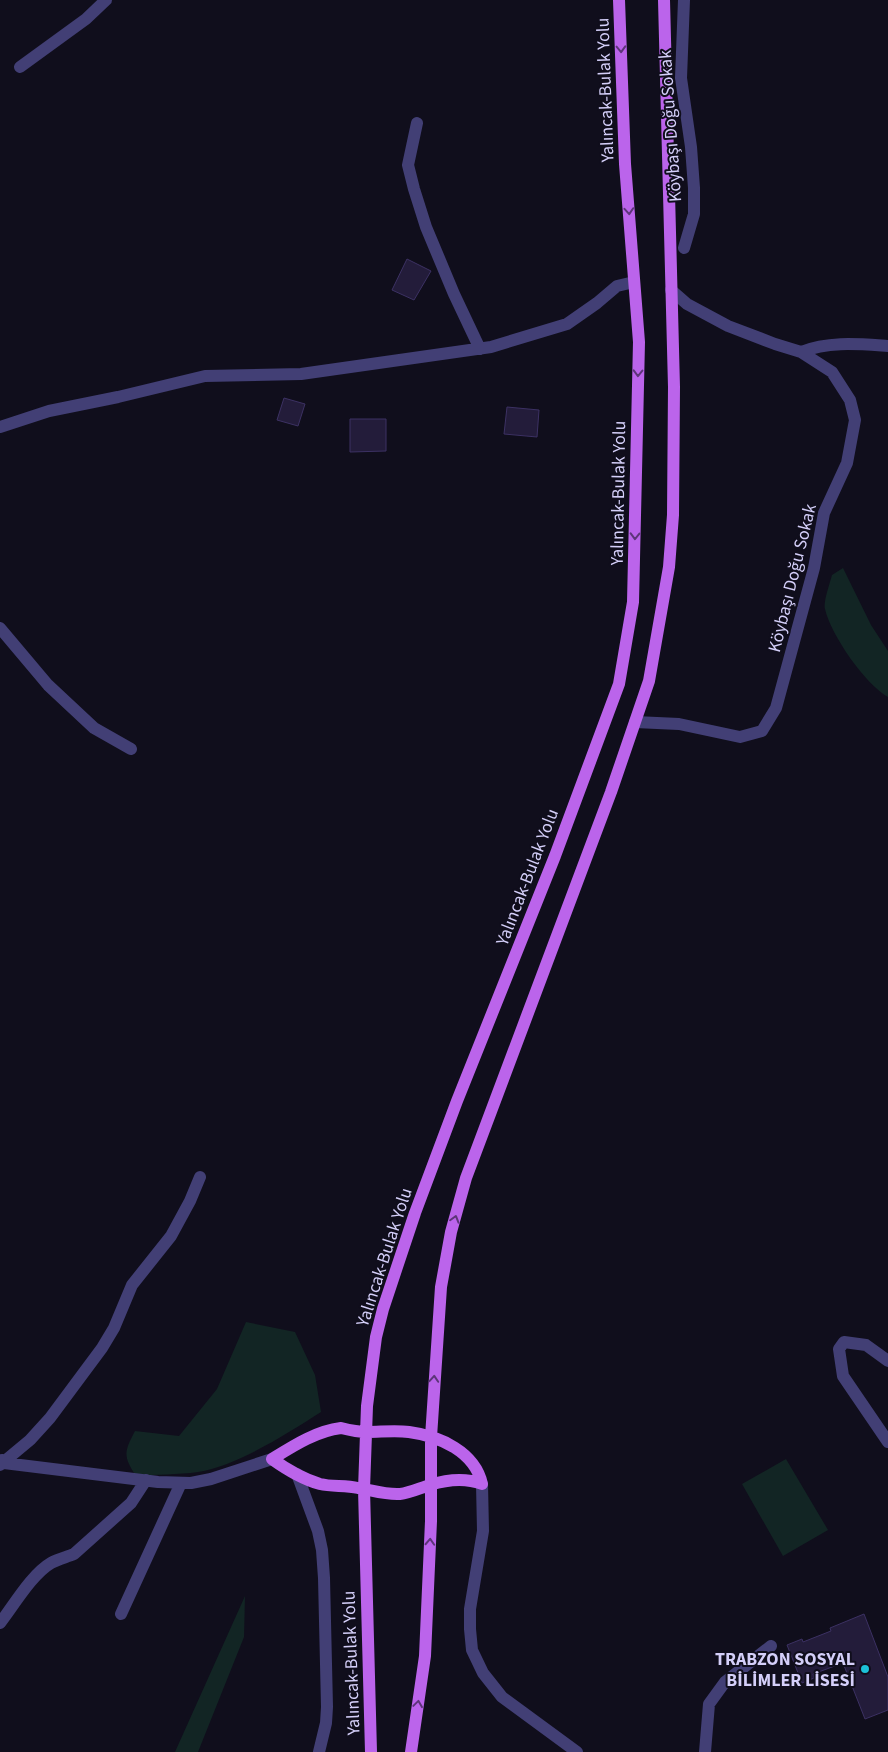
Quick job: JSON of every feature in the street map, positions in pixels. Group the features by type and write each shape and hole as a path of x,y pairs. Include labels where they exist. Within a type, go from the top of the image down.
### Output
{"main road":[{"name":"Yalıncak-Bulak Yolu","path":"371,1752 364,1489 367,1406 378,1327 412,1221 457,1100 555,856 619,684 633,602 639,342 625,164 619,0"},
{"path":"411,1752 425,1656 431,1437 441,1287 450,1232 466,1178 611,792 649,681 669,567 673,515 674,387 664,0"},
{"path":"341,1428 365,1432 399,1431 431,1437 440,1440 469,1458 480,1474 482,1484 466,1480 443,1481 400,1494 321,1484 297,1474 272,1459 290,1448 333,1429 341,1428"}],"street":[{"path":"20,67 86,19 106,0"},
{"name":"Köybaşı Doğu Sokak","path":"684,0 681,78 691,147 694,214 684,248"},
{"path":"417,123 408,165 414,189 454,294 480,349"},
{"path":"0,427 49,411 205,376 301,374 491,347 567,324 617,286 634,282"},
{"name":"Köybaşı Doğu Sokak","path":"635,722 678,724 740,736 762,731 776,708 814,568 824,514 847,463 855,420 850,400 832,372 801,352 728,326 687,304 671,290"},
{"path":"801,352 817,346 857,344 888,346"},
{"path":"0,628 48,685 94,728 131,749"},
{"path":"1,1462 30,1440 50,1418 102,1348 114,1328 132,1285 171,1236 200,1178"},
{"path":"888,1361 866,1345 844,1342 839,1349 843,1376 888,1442"},
{"path":"1,1462 146,1480 191,1483 211,1479 272,1459"},
{"path":"297,1474 318,1531 322,1550 327,1707 326,1724 318,1752"},
{"path":"0,1623 35,1577 52,1562 74,1554 131,1502 146,1480"},
{"path":"121,1614 181,1483"},
{"path":"482,1484 482,1531 470,1609 472,1650 483,1673 502,1697 577,1752"},
{"path":"705,1752 709,1704 725,1682 770,1646"}],"green space":[{"path":"843,568 871,625 888,651 888,697 869,681 850,658 828,620 825,606 828,587 832,575"},
{"path":"246,1322 295,1332 315,1375 321,1412 262,1448 213,1469 190,1473 136,1476 127,1459 127,1449 135,1431 179,1436 217,1389"},
{"path":"786,1459 828,1530 783,1556 742,1484"},
{"path":"245,1596 244,1637 198,1752 175,1752"}],"building":[{"path":"407,259 431,271 414,300 392,290"},
{"path":"284,398 305,404 298,426 277,420"},
{"path":"507,407 539,410 537,437 504,434"},
{"path":"350,419 386,419 386,451 350,452"},
{"name":"TRABZON SOSYAL BİLİMLER LİSESİ","path":"864,1614 888,1677 888,1710 865,1719 843,1663 813,1674 814,1678 802,1683 787,1645 802,1639 803,1642 831,1631 830,1628"}],"place":[{"name":"TRABZON SOSYAL BİLİMLER LİSESİ","path":"865,1669"}]}
